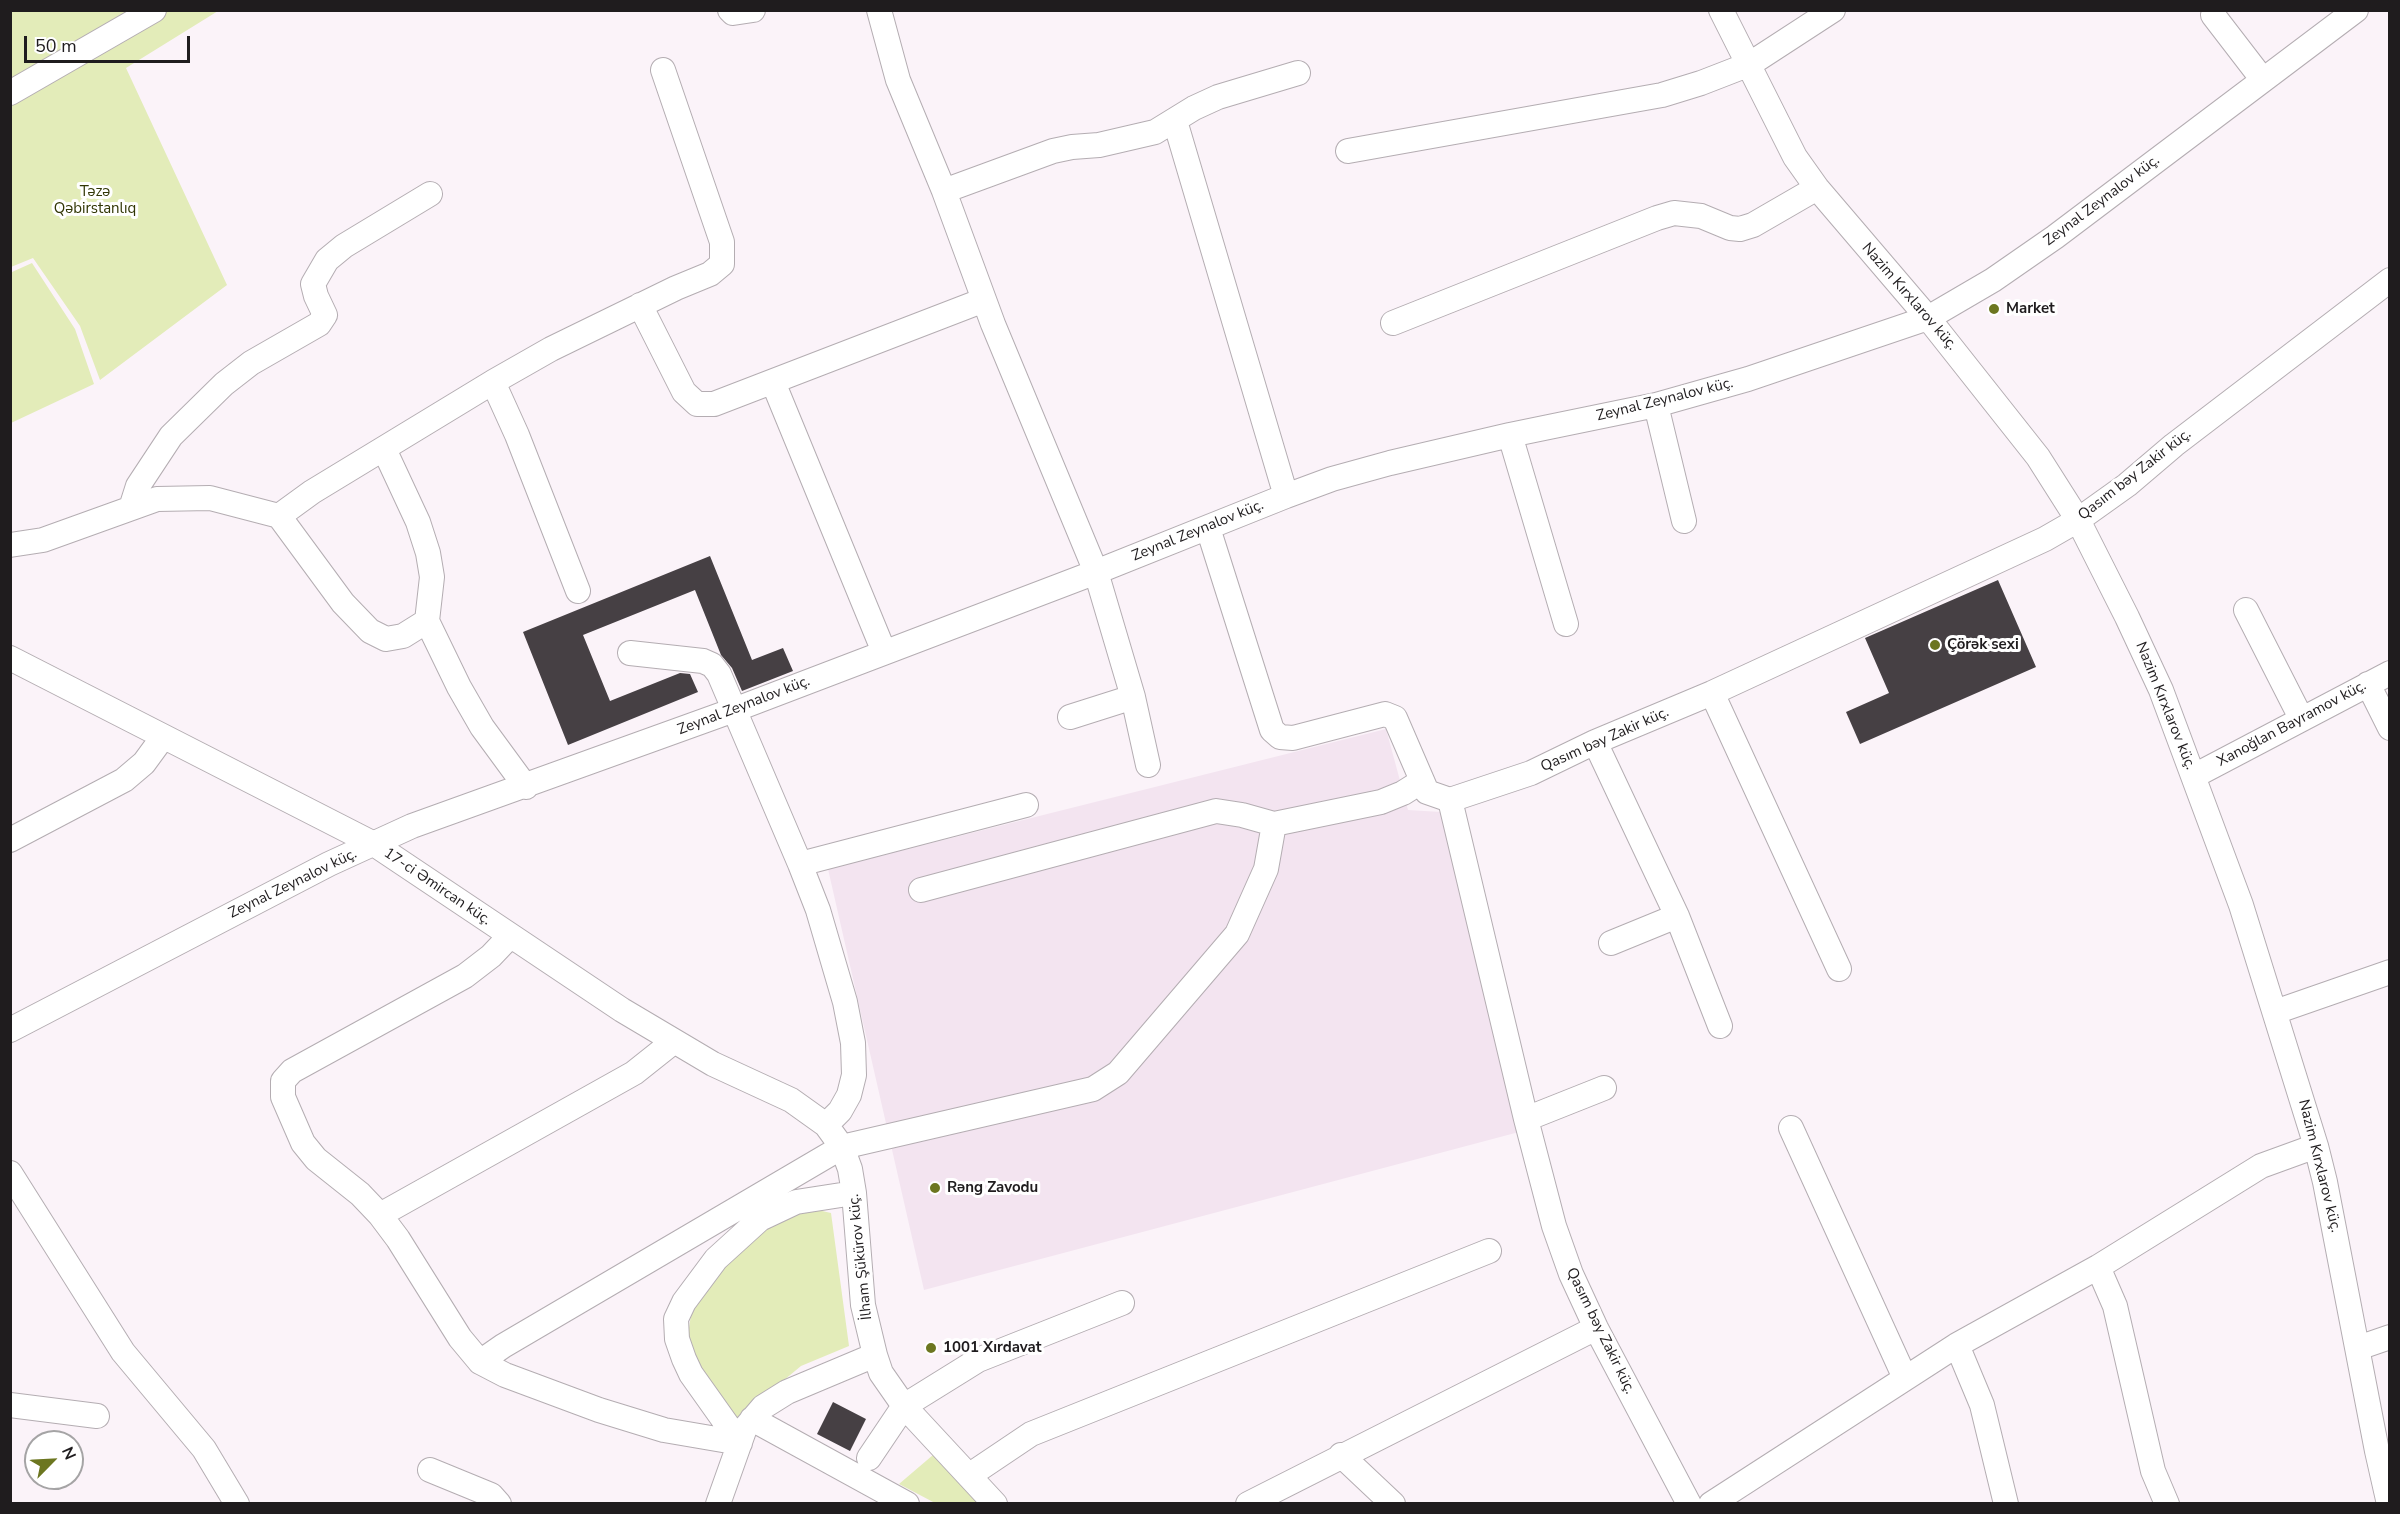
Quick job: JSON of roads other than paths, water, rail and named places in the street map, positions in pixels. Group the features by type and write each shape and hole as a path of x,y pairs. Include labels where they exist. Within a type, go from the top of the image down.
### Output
{"street":[{"path":"10,93 154,10"},
{"path":"730,10 733,13 753,10"},
{"path":"879,10 898,80 944,190 984,300 1096,572 1133,697 1148,765"},
{"name":"Nazim Kırxlarov küç.","path":"1721,10 1795,157 1817,188 1928,318 2038,457 2078,520 2161,690 2241,905 2316,1146 2389,1503"},
{"path":"1348,151 1662,95 1750,64 1833,10"},
{"name":"Zeynal Zeynalov küç.","path":"10,1030 329,864 412,826 526,787 734,710 1096,572 1286,496 1332,479 1390,463 1656,405 1748,379 1928,318 1993,280 2055,237 2356,10"},
{"path":"2213,15 2263,80"},
{"path":"279,516 312,492 551,349 640,305 710,274 723,264 722,242 663,70"},
{"path":"944,190 1053,151 1099,145 1146,134 1218,97 1298,73"},
{"path":"1175,121 1286,496"},
{"path":"1393,323 1657,218 1674,213 1701,216 1730,228 1740,229 1753,225 1817,188"},
{"path":"131,508 138,486 171,436 224,384 251,363 319,324 325,315 313,284 327,260 344,246 430,194"},
{"name":"Qasım bəy Zakir küç.","path":"1689,1503 1596,1328 1571,1274 1554,1226 1526,1119 1450,800 1531,773 1595,742 1712,693 2044,539 2078,520 2127,485 2174,445 2390,280"},
{"path":"640,305 684,392 697,404 714,404 984,300"},
{"path":"493,382 517,435 578,591"},
{"path":"773,382 884,652"},
{"path":"1656,405 1684,521"},
{"path":"1510,435 1566,624"},
{"path":"384,449 418,522 428,553 432,577 428,621 459,687 482,727 526,787"},
{"path":"10,545 43,540 157,500 210,498 279,516 343,603 370,631 386,639 403,636 428,621"},
{"path":"1208,528 1272,730 1280,737 1293,738 1385,714 1395,718 1427,792 1450,800"},
{"path":"2246,610 2301,718"},
{"path":"630,653 703,661 712,665 719,674 800,864 818,910 845,1002 853,1043 854,1075 849,1095 840,1111 826,1125"},
{"name":"17-ci Əmircan küç.","path":"10,658 374,844 621,1010 673,1042 713,1064 791,1100 826,1125 842,1147"},
{"name":"Xanoğlan Bayramov küç.","path":"2194,776 2390,673"},
{"path":"2368,684 2390,728"},
{"path":"1712,693 1839,969"},
{"path":"1070,717 1133,697"},
{"path":"10,840 124,780 144,763 163,737"},
{"path":"1595,742 1677,916 1720,1026"},
{"path":"921,890 1216,811 1242,814 1274,824 1381,802 1403,794 1422,782"},
{"path":"800,864 1026,805"},
{"path":"480,1362 513,1340 842,1147 1094,1089 1118,1073 1237,934 1266,870 1274,824"},
{"path":"1611,943 1677,916"},
{"path":"510,936 465,976 292,1071 283,1081 283,1097 303,1143 316,1159 360,1194 380,1215 398,1239 460,1338 480,1362 505,1375 664,1430 740,1443"},
{"path":"2275,1012 2390,972"},
{"path":"380,1215 634,1073 673,1042"},
{"path":"1526,1119 1604,1088"},
{"path":"1791,1128 1905,1378"},
{"path":"1712,1503 1957,1344 2098,1266 2261,1166 2316,1146"},
{"name":"İlham Şükürov küç.","path":"842,1147 850,1169 854,1193 863,1305 881,1373 904,1406 994,1503"},
{"path":"10,1173 123,1352 204,1449 237,1503"},
{"path":"740,1443 691,1374 677,1338 676,1319 684,1302 716,1259 760,1219 796,1202 854,1193"},
{"path":"970,1475 1030,1434 1489,1251"},
{"path":"2098,1266 2115,1306 2153,1472 2167,1503"},
{"path":"869,1458 904,1406 978,1360 1122,1303"},
{"path":"1248,1503 1596,1328"},
{"path":"2358,1348 2390,1337"},
{"path":"1957,1344 1982,1405 2006,1503"},
{"path":"718,1503 745,1428 763,1407 787,1392 875,1355"},
{"path":"10,1405 97,1416"},
{"path":"752,1419 908,1503"},
{"path":"1341,1455 1393,1503"},
{"path":"430,1470 491,1495 499,1503"}],"place":[{"name":"Market","path":"1994,309"},
{"name":"Çörək sexi","path":"1935,645"},
{"name":"Rəng Zavodu","path":"935,1188"},
{"name":"1001 Xırdavat","path":"931,1348"}],"park label":[{"name":"Təzə Qəbirstanlıq","path":"95,200"}]}
